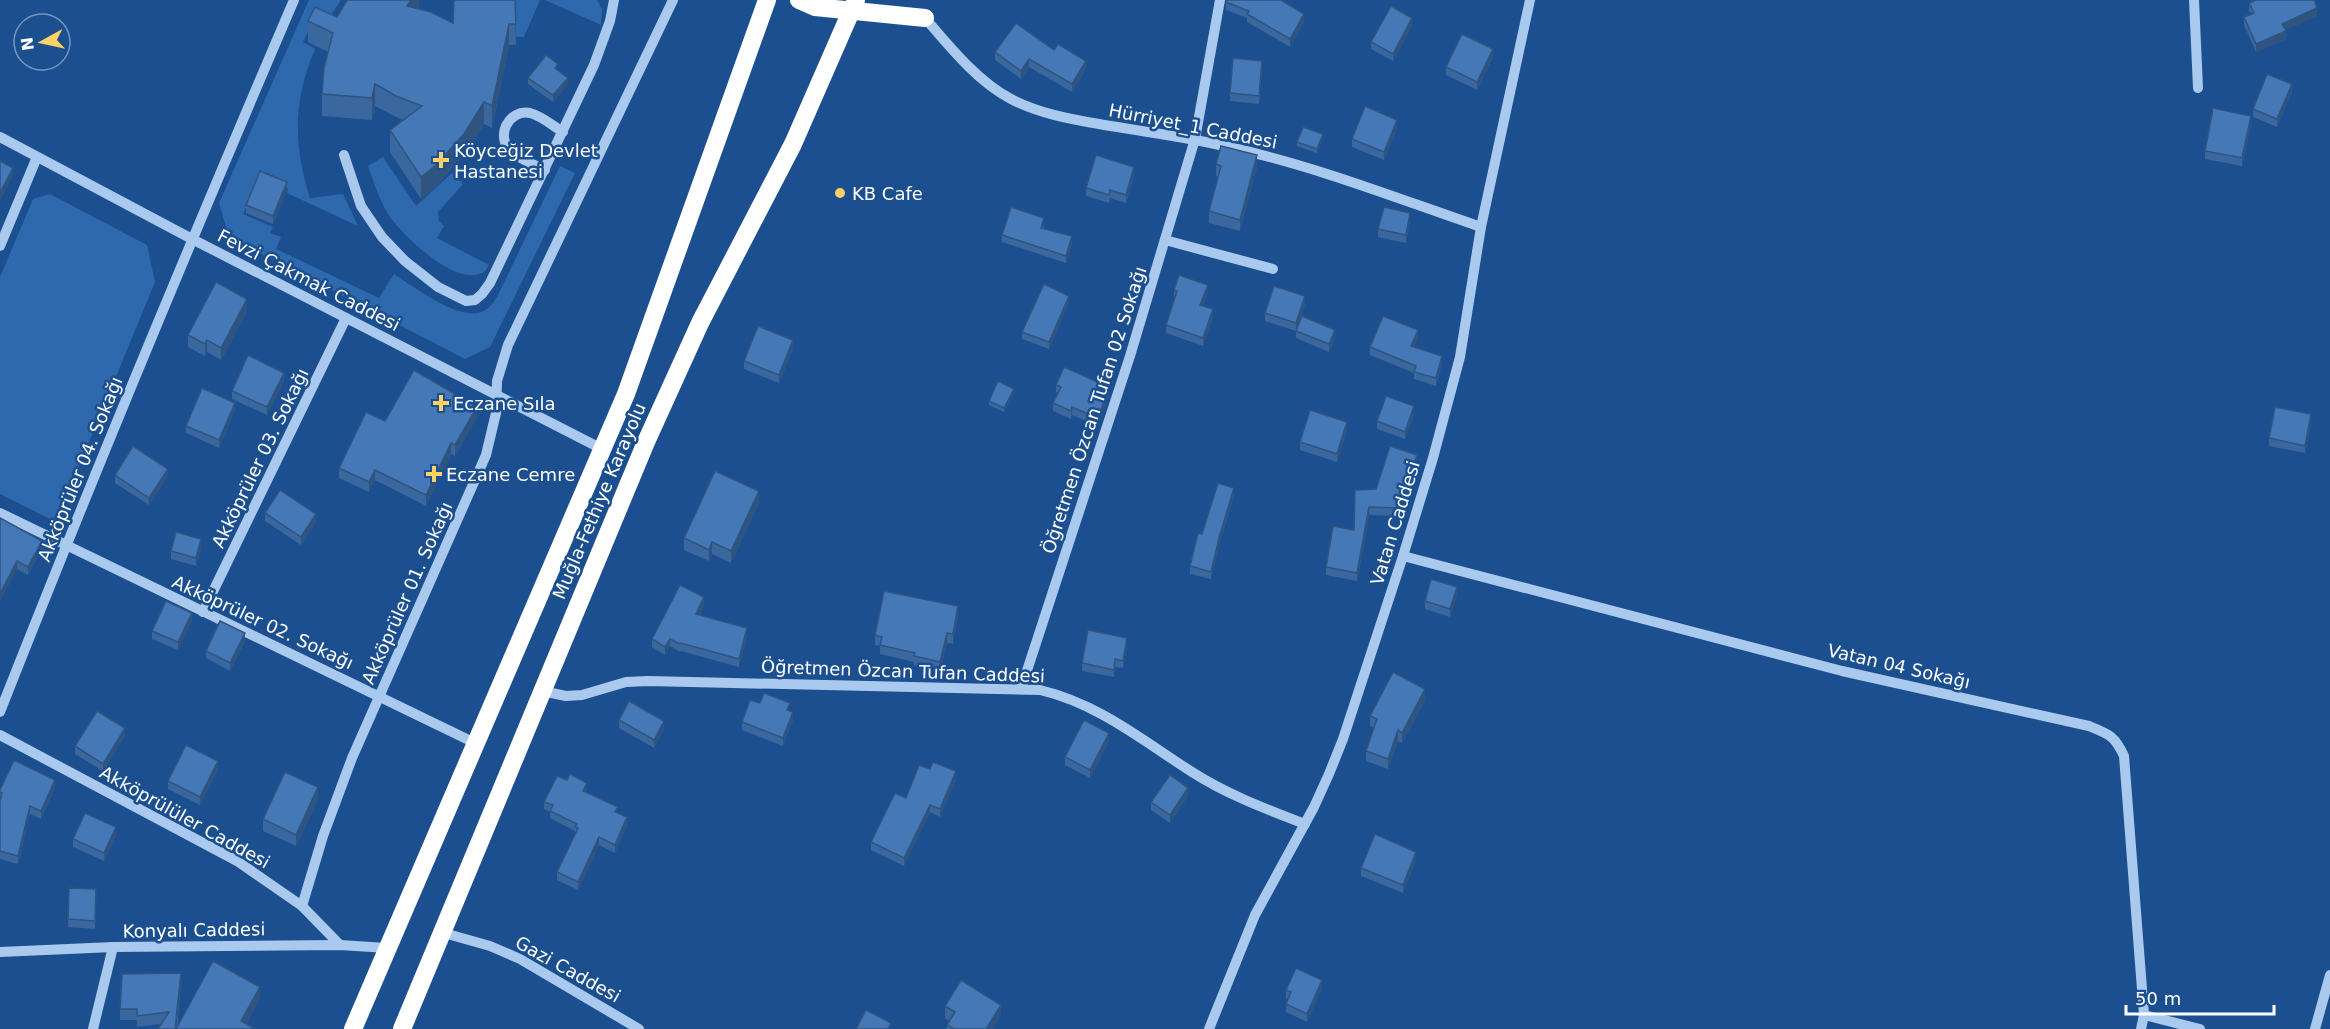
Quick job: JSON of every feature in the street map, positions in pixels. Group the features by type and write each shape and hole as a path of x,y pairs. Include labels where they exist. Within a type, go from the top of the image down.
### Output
{"highway":[{"name":"Muğla-Fethiye Karayolu","path":"353,1029 604,450 646,341 767,0"},
{"path":"799,0 815,7 828,8 852,4 925,18"},
{"path":"910,0 925,18"},
{"name":"Muğla-Fethiye Karayolu","path":"402,1029 444,933 590,572 700,323 793,144 852,4"}],"street":[{"name":"Akköprüler 04. Sokağı","path":"0,712 65,546 294,0"},
{"path":"344,155 361,206 382,237 420,274 466,301 475,300 490,283 563,132 594,65 610,21 614,0"},
{"name":"Akköprüler 01. Sokağı","path":"302,906 335,801 379,695 486,455 496,413 501,363 508,345 673,0"},
{"name":"Öğretmen Özcan Tufan 02 Sokağı","path":"1021,689 1130,356 1195,139 1220,0"},
{"name":"Vatan Caddesi","path":"1209,1029 1255,915 1318,799 1343,738 1403,556 1433,458 1460,357 1481,226 1530,0"},
{"path":"2194,0 2198,88"},
{"name":"Hürriyet_1 Caddesi","path":"925,18 950,47 993,87 1010,99 1034,109 1077,120 1195,139 1285,160 1481,226"},
{"path":"545,170 510,150 503,136 507,123 517,114 531,113 563,132"},
{"name":"Fevzi Çakmak Caddesi","path":"0,137 192,239 604,450"},
{"path":"0,246 37,157"},
{"path":"1165,240 1273,269"},
{"name":"Akköprüler 03. Sokağı","path":"203,612 346,318"},
{"name":"Akköprüler 02. Sokağı","path":"0,513 477,744"},
{"name":"Vatan 04 Sokağı","path":"1403,556 1842,670 2089,726 2109,734 2118,742 2124,756 2144,1015 2141,1029"},
{"name":"Öğretmen Özcan Tufan Caddesi","path":"542,691 566,696 582,695 626,682 648,681 1040,690 1079,702 1125,726 1233,796 1305,824"},
{"name":"Akköprülüler Caddesi","path":"0,735 237,861 302,906 340,945"},
{"name":"Gazi Caddesi","path":"444,933 490,946 520,959 639,1029"},
{"name":"Konyalı Caddesi","path":"0,952 112,947 340,945 387,948"},
{"path":"93,1029 112,947"},
{"path":"2315,1029 2330,975"},
{"path":"2144,1015 2200,1029"}],"shaded area":[{"path":"309,0 341,0 324,26 313,22 303,42 315,49 299,105 298,141 304,178 310,198 343,194 358,226 287,193 288,189 259,177 243,214 273,227 270,233 281,237 276,249 379,298 394,274 446,306 468,313 482,312 498,295 560,166 575,173 490,347 465,359 229,237 219,203"},
{"path":"508,0 540,0 524,37 516,37 516,19"},
{"path":"545,0 597,0 602,9 601,25"},
{"path":"383,157 416,206 452,173 463,184 438,212 439,221 444,226 437,238 489,265 485,271 474,275 447,267 432,258 405,235 382,203 368,166"},
{"path":"50,194 147,245 155,282 56,522 0,494 0,277 33,199"}],"building":[{"path":"347,0 411,0 407,6 431,12 453,23 454,0 515,0 516,24 509,24 492,106 484,102 464,134 435,166 421,177 390,130 422,106 396,96 375,84 372,98 322,94 324,68 333,33 308,21 315,7 337,17"},
{"path":"1227,0 1281,0 1304,14 1290,39 1247,14 1249,11 1226,2"},
{"path":"2256,0 2314,0 2317,8 2282,24 2286,31 2256,44 2244,17 2254,13 2249,3"},
{"path":"1391,6 1412,18 1393,54 1371,42"},
{"path":"1016,23 1054,50 1058,44 1086,61 1072,84 1029,59 1021,71 995,52"},
{"path":"1462,34 1493,49 1477,82 1446,67"},
{"path":"546,55 558,64 555,68 568,78 553,95 528,78"},
{"path":"1233,58 1262,61 1259,96 1230,93"},
{"path":"2267,74 2292,84 2277,119 2253,109"},
{"path":"1365,106 1397,120 1384,152 1352,139"},
{"path":"2213,108 2251,116 2242,158 2205,151"},
{"path":"1303,127 1323,134 1317,149 1297,142"},
{"path":"1221,146 1257,155 1240,220 1209,211 1221,166 1216,164"},
{"path":"1096,155 1134,167 1126,195 1110,190 1109,195 1086,188"},
{"path":"0,161 13,168 0,193"},
{"path":"260,171 287,182 273,216 246,205"},
{"path":"1011,207 1044,218 1041,228 1072,236 1066,256 1002,235"},
{"path":"1384,207 1410,213 1406,235 1378,229"},
{"path":"1179,275 1208,285 1200,305 1213,309 1203,338 1166,325 1177,291 1174,290"},
{"path":"216,282 247,299 221,348 207,340 205,344 188,335"},
{"path":"1044,284 1069,296 1049,342 1022,332"},
{"path":"1274,286 1305,296 1296,323 1265,313"},
{"path":"1302,316 1335,330 1329,344 1296,331"},
{"path":"1383,316 1418,330 1411,346 1442,356 1436,378 1414,372 1416,366 1370,347"},
{"path":"758,326 793,340 779,375 744,361"},
{"path":"248,355 284,373 267,407 232,391"},
{"path":"1064,367 1109,387 1100,413 1090,409 1088,414 1072,407 1071,411 1053,403 1061,387 1056,385"},
{"path":"414,370 477,407 455,445 451,443 426,495 375,470 369,482 339,468 366,412 385,421"},
{"path":"998,381 1014,389 1004,408 989,401"},
{"path":"202,388 235,403 219,440 186,426"},
{"path":"1386,396 1414,406 1405,432 1377,421"},
{"path":"2275,407 2311,414 2305,446 2269,438"},
{"path":"1310,410 1347,422 1337,454 1300,442"},
{"path":"133,446 168,469 149,498 115,475"},
{"path":"1390,446 1417,455 1405,494 1401,493 1400,508 1369,507 1357,573 1326,567 1333,526 1354,530 1355,490 1376,489"},
{"path":"715,471 759,491 731,551 712,542 709,550 684,538"},
{"path":"1218,483 1234,488 1211,572 1190,566 1198,533 1202,534"},
{"path":"280,490 316,514 301,537 265,513"},
{"path":"0,518 42,541 28,567 17,561 0,594"},
{"path":"176,532 201,539 196,558 171,551"},
{"path":"1431,579 1457,587 1450,609 1425,601"},
{"path":"680,585 704,597 696,614 747,628 739,659 680,644 670,639 665,647 652,639"},
{"path":"884,591 958,606 953,634 947,633 940,662 914,656 915,653 880,645 882,637 875,635"},
{"path":"166,601 192,613 178,642 152,631"},
{"path":"220,621 245,633 230,663 206,651"},
{"path":"1088,630 1127,638 1123,661 1115,659 1114,670 1082,663"},
{"path":"1393,672 1425,689 1402,733 1398,730 1388,759 1366,751 1377,719 1370,716"},
{"path":"764,693 790,703 787,710 793,712 783,738 742,722 750,700 760,703"},
{"path":"629,701 664,721 654,740 619,720"},
{"path":"97,711 125,728 103,764 75,746"},
{"path":"1084,720 1109,733 1090,770 1065,757"},
{"path":"186,745 218,761 200,797 168,781"},
{"path":"14,760 55,780 41,811 30,806 18,856 0,851 2,793 0,790"},
{"path":"933,762 956,771 940,809 930,805 904,858 871,842 895,793 906,798 919,765 930,769"},
{"path":"285,772 318,787 296,835 263,819"},
{"path":"570,774 587,783 583,791 618,807 615,812 627,817 615,845 599,837 578,882 557,872 578,828 575,827 577,824 550,811 553,805 544,802 557,776 567,780"},
{"path":"1170,775 1188,788 1170,815 1151,802"},
{"path":"85,813 116,827 104,853 73,839"},
{"path":"1375,834 1416,852 1403,885 1361,868"},
{"path":"69,888 96,889 95,921 68,919"},
{"path":"213,961 260,987 241,1021 255,1029 176,1029"},
{"path":"1296,968 1322,980 1307,1014 1286,1004 1291,992 1286,990"},
{"path":"181,973 175,1029 158,1029 169,1012 137,1016 137,1009 120,1009 122,974"},
{"path":"961,980 1001,1005 986,1029 954,1029 947,1025 955,1012 945,1006"},
{"path":"866,1010 891,1023 888,1029 856,1029"}],"place":[{"name":"Köyceğiz Devlet Hastanesi","path":"441,160"},
{"name":"KB Cafe","path":"840,193"},
{"name":"Eczane Sıla","path":"441,403"},
{"name":"Eczane Cemre","path":"434,474"}]}
